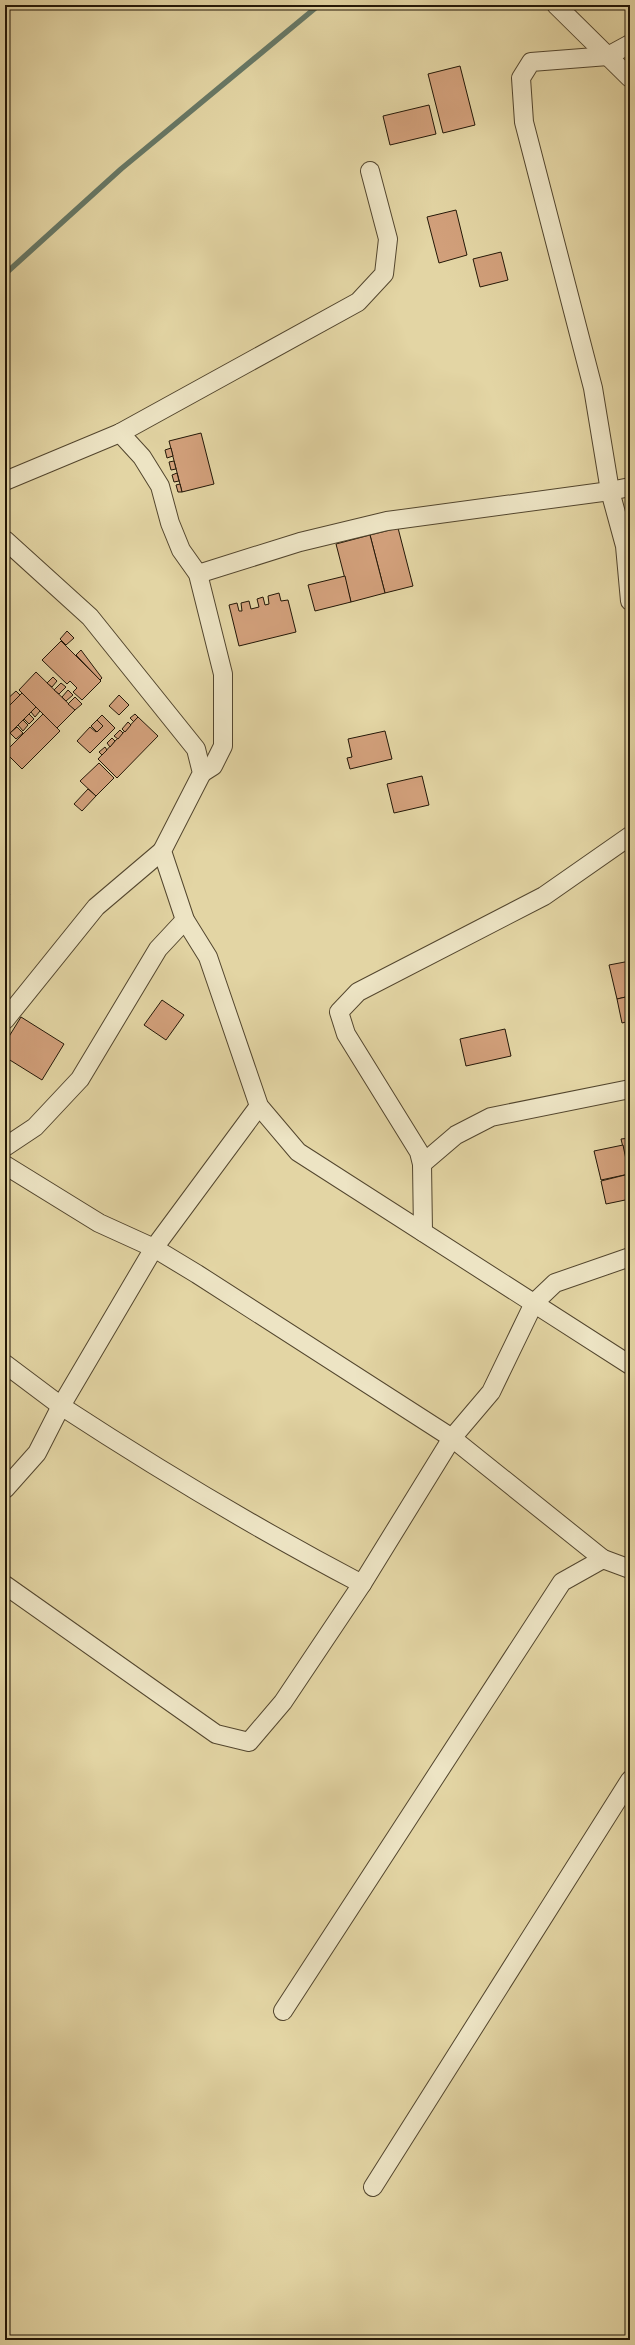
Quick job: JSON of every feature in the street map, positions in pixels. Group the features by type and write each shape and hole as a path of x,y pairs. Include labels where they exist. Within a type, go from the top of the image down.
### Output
{"street":[{"path":"556,5 630,78"},
{"path":"630,44 608,56 531,62 522,78 524,122 593,388 610,491 625,546 630,601"},
{"path":"5,481 120,433 358,302 384,274 388,239 370,171"},
{"path":"5,1020 96,907 162,851 202,773 213,766 223,746 223,674 198,574 181,550 170,523 160,486 142,457 120,433"},
{"path":"198,574 300,542 387,521 630,487"},
{"path":"5,540 90,617 196,750 202,773"},
{"path":"423,1232 422,1164 419,1152 346,1034 340,1012 358,992 544,896 630,836"},
{"path":"162,851 186,920 208,957 259,1106 298,1152 630,1365"},
{"path":"5,1147 35,1127 80,1079 158,949 186,920"},
{"path":"422,1164 456,1135 491,1117 630,1089"},
{"path":"5,1489 37,1453 61,1406 154,1248 259,1106"},
{"path":"5,1165 99,1223 154,1248 452,1438 603,1559 630,1569"},
{"path":"5,1585 216,1734 249,1742 283,1702 362,1584 452,1438 491,1392 534,1303 555,1283 630,1257"},
{"path":"5,1364 61,1406 123,1447 287,1545 362,1584"},
{"path":"283,2011 562,1582 603,1559"},
{"path":"373,2186 630,1780"}],"building":[{"path":"460,66 475,125 443,133 428,74"},
{"path":"429,105 436,134 390,145 383,116"},
{"path":"456,210 467,255 439,263 427,217"},
{"path":"501,252 508,280 480,287 473,259"},
{"path":"201,433 214,484 182,492 169,441"},
{"path":"171,448 173,456 167,458 165,450"},
{"path":"174,461 176,469 171,470 169,462"},
{"path":"177,473 179,481 174,482 172,475"},
{"path":"180,484 182,492 178,492 176,485"},
{"path":"398,528 413,586 385,593 370,535"},
{"path":"370,535 385,593 351,602 336,544"},
{"path":"345,576 351,602 315,611 308,585"},
{"path":"279,593 281,601 288,600 296,632 239,646 229,605 237,603 239,611 242,611 241,603 249,601 251,609 259,607 257,599 263,597 265,605 269,604 268,596"},
{"path":"67,631 74,638 66,645 60,639"},
{"path":"61,641 101,681 82,700 73,692 77,688 70,681 67,684 42,660"},
{"path":"81,650 102,678 100,680 76,655"},
{"path":"36,672 75,710 57,728 19,690"},
{"path":"53,677 57,681 52,687 47,683"},
{"path":"61,683 66,687 59,694 54,690"},
{"path":"68,690 73,695 66,701 62,697"},
{"path":"16,691 20,695 5,710 5,701"},
{"path":"22,693 36,707 5,738 5,710"},
{"path":"119,695 129,705 119,715 109,706"},
{"path":"75,697 82,704 75,710 68,704"},
{"path":"36,707 40,711 35,717 31,712"},
{"path":"29,714 34,719 29,724 24,719"},
{"path":"43,714 60,731 22,769 5,752"},
{"path":"135,714 138,717 134,722 130,718"},
{"path":"102,715 115,728 90,753 77,741 90,727 96,732 103,726 97,720"},
{"path":"138,717 158,736 117,778 98,759"},
{"path":"23,720 28,725 23,731 18,725"},
{"path":"97,720 103,726 97,732 91,726"},
{"path":"128,722 131,725 125,732 122,729"},
{"path":"17,727 23,733 16,739 10,733"},
{"path":"120,730 123,733 118,739 114,736"},
{"path":"385,731 392,759 350,769 347,758 352,757 348,739"},
{"path":"112,738 115,741 110,747 107,743"},
{"path":"5,741 10,745 5,750"},
{"path":"105,747 107,750 102,755 99,752"},
{"path":"99,763 114,778 96,796 80,781"},
{"path":"422,776 429,805 394,813 387,784"},
{"path":"88,789 96,796 82,811 74,804"},
{"path":"5,890 10,894 5,900"},
{"path":"630,961 630,996 617,999 609,965"},
{"path":"630,996 630,1021 622,1023 617,999"},
{"path":"162,1000 184,1015 166,1040 144,1025"},
{"path":"21,1017 64,1044 42,1080 5,1057 5,1043"},
{"path":"505,1029 511,1056 466,1066 460,1039"},
{"path":"630,1138 630,1172 629,1172 621,1139"},
{"path":"623,1145 629,1174 601,1180 594,1151"},
{"path":"629,1174 630,1199 606,1204 601,1181"}],"waterway":[{"path":"5,274 121,169 319,5"}]}
